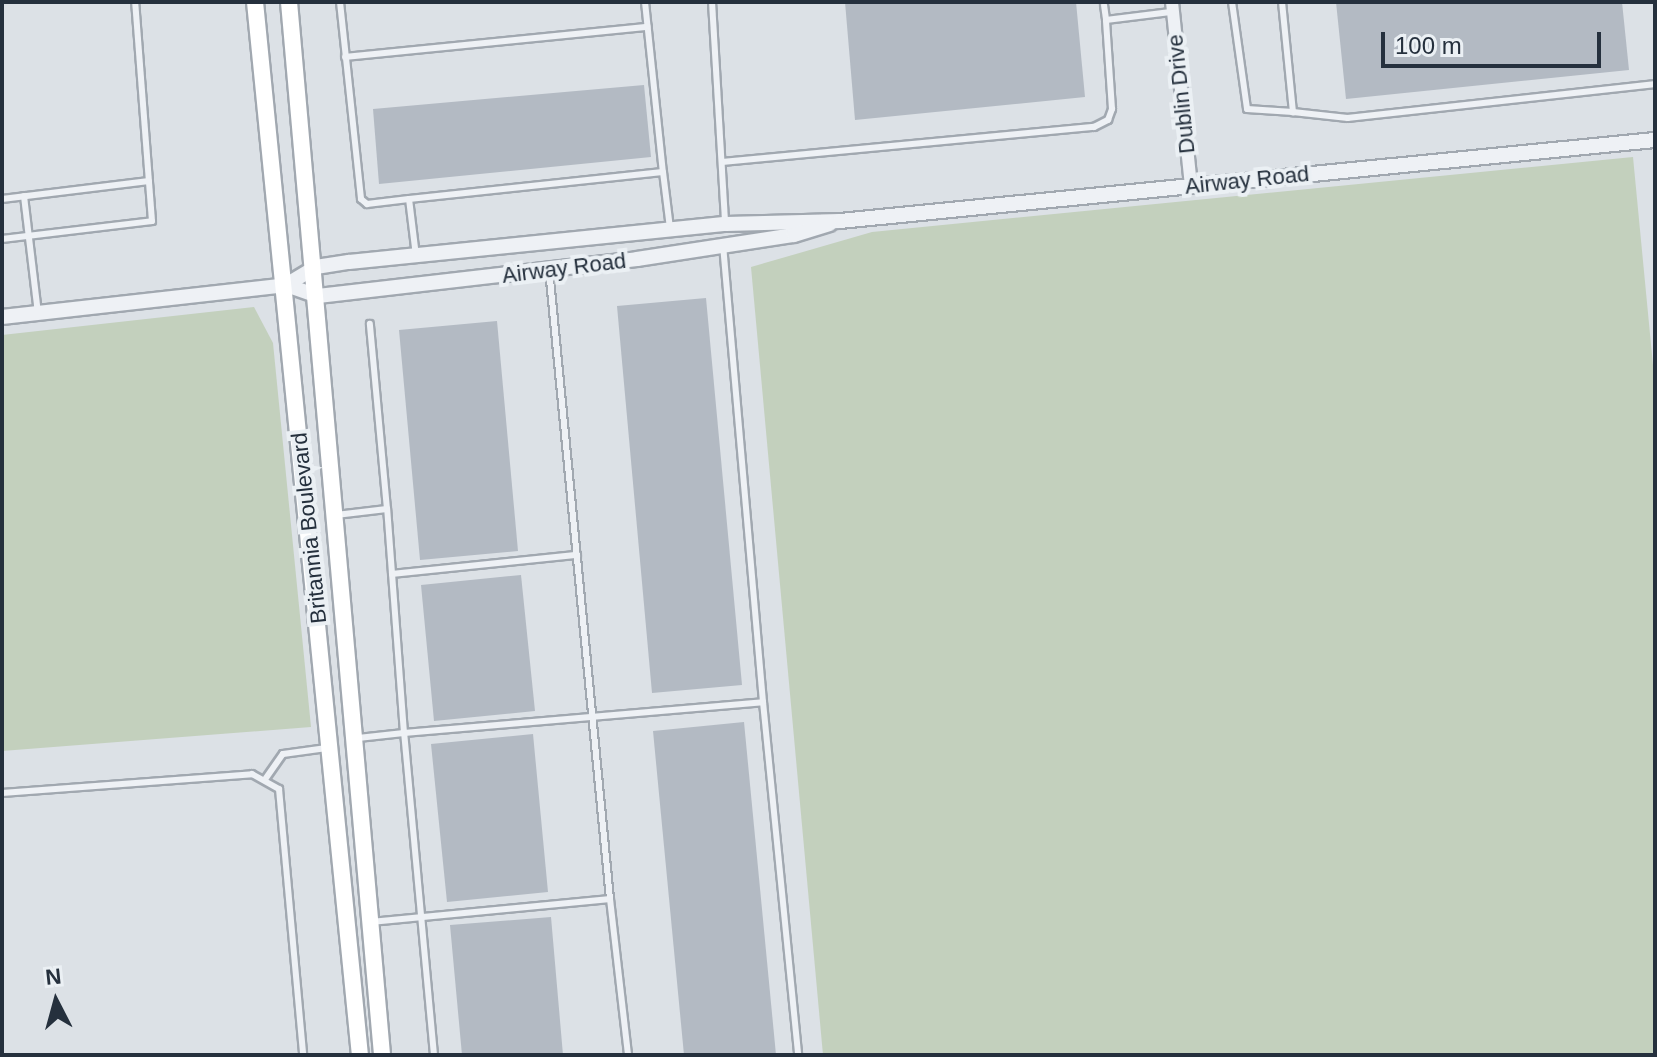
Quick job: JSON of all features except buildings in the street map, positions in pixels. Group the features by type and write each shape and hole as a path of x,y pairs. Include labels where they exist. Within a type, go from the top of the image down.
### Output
{"main road":[{"name":"Britannia Boulevard","path":"255,2 286,285 360,1055"},
{"name":"Britannia Boulevard","path":"289,2 316,267 382,1055"}],"street":[{"name":"Dublin Drive","path":"1172,7 1191,185"},
{"name":"Airway Road","path":"2,317 286,285 316,267 416,256 726,224 840,221 1655,140"},
{"name":"Airway Road","path":"286,285 318,296 723,247 794,235 840,221"}],"lane":[{"path":"2,239 152,221 135,2"},
{"path":"340,2 361,199 367,204 663,172"},
{"path":"645,2 670,230"},
{"path":"712,2 726,224"},
{"path":"1232,2 1247,109 1348,118 1655,84"},
{"path":"1282,2 1293,112"},
{"path":"722,162 1094,127 1108,120 1112,109 1104,5"},
{"path":"1106,20 1172,7"},
{"path":"345,57 648,27"},
{"path":"2,199 149,181"},
{"path":"24,196 26,236 38,313"},
{"path":"409,199 416,256"},
{"path":"723,247 798,1055"},
{"path":"549,269 628,1055"},
{"path":"370,324 434,1055"},
{"path":"336,515 387,509"},
{"path":"392,574 577,555"},
{"path":"355,739 763,702"},
{"path":"266,778 283,754 330,748"},
{"path":"2,793 252,774 266,778 279,789 303,1055"},
{"path":"371,922 610,899"}],"green space":[{"path":"1633,157 1655,386 1655,1055 823,1055 751,267 872,232"},
{"path":"254,307 273,343 311,727 2,751 2,335"}]}
